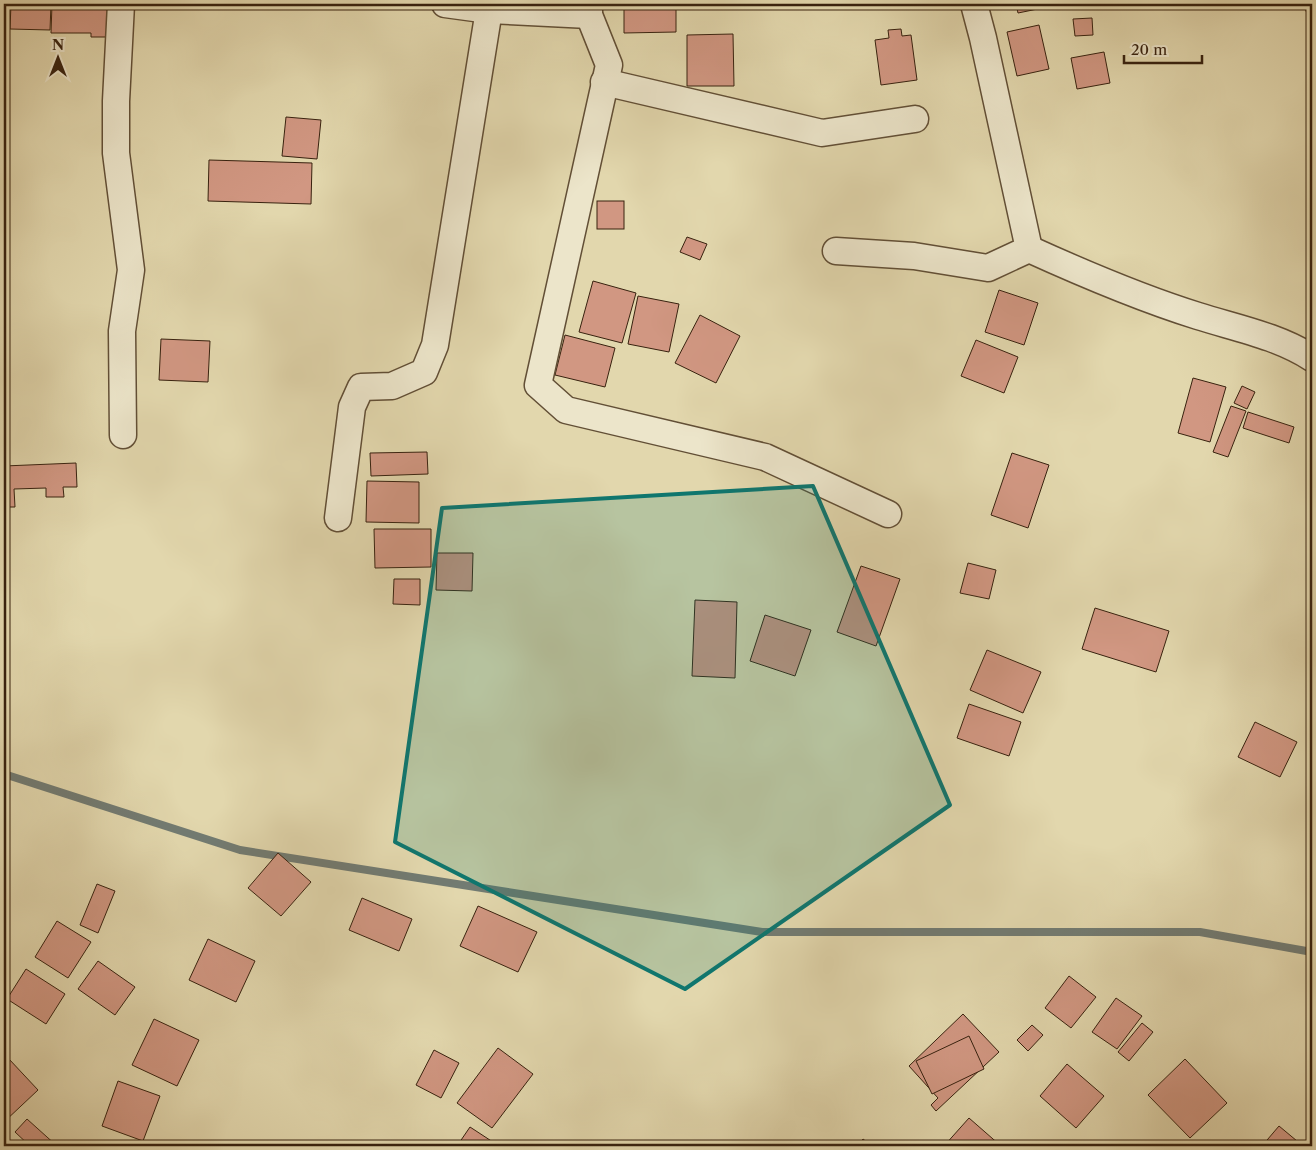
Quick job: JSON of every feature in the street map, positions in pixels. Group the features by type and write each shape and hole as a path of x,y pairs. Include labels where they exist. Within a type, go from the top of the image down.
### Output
{"street":[{"path":"121,4 116,101 116,153 130,270 122,331 123,435"},
{"path":"445,4 489,10 589,9 608,65 538,385 566,410 764,457 888,514"},
{"path":"974,4 984,38 1029,249"},
{"path":"338,518 352,407 361,387 392,386 424,372 435,346 489,10"},
{"path":"604,82 822,133 915,119"},
{"path":"836,251 914,256 988,268 1029,249 1115,287 1199,316 1249,330 1303,352 1312,358"}],"highlighted area":[{"path":"813,486 950,805 685,989 395,842 442,508"}],"building":[{"path":"11,4 51,4 50,30 10,29"},
{"path":"52,4 96,4 96,9 113,9 112,37 91,37 91,33 51,33"},
{"path":"624,4 676,4 676,32 624,33"},
{"path":"1016,4 1062,4 1018,13"},
{"path":"1306,4 1312,4 1312,11 1306,11"},
{"path":"1092,18 1093,35 1075,36 1073,19"},
{"path":"1039,25 1049,69 1017,76 1007,32"},
{"path":"901,29 902,36 911,35 917,80 881,85 875,40 889,38 888,30"},
{"path":"733,34 734,86 687,86 687,35"},
{"path":"1104,52 1110,83 1077,89 1071,58"},
{"path":"286,117 321,120 317,159 282,156"},
{"path":"209,160 312,163 311,204 208,201"},
{"path":"597,201 624,201 624,229 597,229"},
{"path":"687,237 707,244 700,260 680,252"},
{"path":"593,281 636,293 622,343 579,332"},
{"path":"999,290 1038,303 1024,345 985,332"},
{"path":"638,296 679,304 669,352 628,344"},
{"path":"700,315 740,336 716,383 675,363"},
{"path":"565,335 615,348 605,387 555,375"},
{"path":"161,339 210,341 208,382 159,380"},
{"path":"976,340 1018,357 1004,393 961,376"},
{"path":"1193,378 1226,387 1210,442 1178,433"},
{"path":"1242,386 1255,392 1247,409 1234,403"},
{"path":"1231,406 1246,411 1228,457 1213,452"},
{"path":"1248,412 1294,427 1289,443 1243,428"},
{"path":"427,452 428,474 371,476 370,453"},
{"path":"1012,453 1049,465 1028,528 991,515"},
{"path":"76,463 77,487 63,487 64,497 46,497 46,488 14,489 15,507 4,507 4,466"},
{"path":"367,481 419,482 419,523 366,522"},
{"path":"374,529 431,529 431,567 375,568"},
{"path":"437,553 473,553 472,591 436,590"},
{"path":"968,563 996,570 989,599 960,593"},
{"path":"861,566 900,579 876,646 837,632"},
{"path":"394,579 420,579 420,605 393,604"},
{"path":"695,600 737,602 735,678 692,676"},
{"path":"1095,608 1169,631 1156,672 1082,649"},
{"path":"765,615 811,630 795,676 750,661"},
{"path":"987,650 1041,672 1023,713 970,690"},
{"path":"969,704 1021,722 1009,756 957,738"},
{"path":"1255,722 1297,742 1280,777 1238,757"},
{"path":"278,853 311,882 281,916 248,888"},
{"path":"97,884 115,891 98,933 80,925"},
{"path":"362,898 412,919 399,951 349,930"},
{"path":"478,906 537,932 518,972 460,946"},
{"path":"57,921 91,942 68,978 35,957"},
{"path":"208,939 255,961 236,1002 189,980"},
{"path":"98,961 135,987 115,1015 78,989"},
{"path":"26,969 65,994 46,1024 7,999"},
{"path":"1069,976 1096,997 1071,1028 1045,1008"},
{"path":"1116,998 1142,1016 1117,1049 1092,1032"},
{"path":"963,1014 999,1052 936,1111 931,1105 938,1098 909,1066"},
{"path":"154,1019 199,1040 177,1086 132,1065"},
{"path":"1142,1023 1153,1032 1129,1061 1118,1052"},
{"path":"1032,1025 1043,1035 1028,1051 1017,1040"},
{"path":"969,1036 984,1069 932,1094 916,1061"},
{"path":"498,1048 533,1074 492,1128 457,1103"},
{"path":"434,1050 459,1063 441,1098 416,1085"},
{"path":"9,1059 38,1090 4,1122 4,1064"},
{"path":"1185,1059 1227,1103 1190,1138 1148,1095"},
{"path":"1067,1064 1104,1096 1076,1128 1040,1096"},
{"path":"118,1081 160,1096 143,1141 102,1126"},
{"path":"969,1118 1001,1146 944,1146"},
{"path":"27,1119 57,1146 30,1146 15,1132"},
{"path":"1279,1126 1303,1146 1262,1146"},
{"path":"470,1127 499,1146 457,1146"},
{"path":"863,1139 872,1146 857,1146"}],"waterway":[{"path":"4,774 240,850 762,932 1200,932 1312,952"}]}
